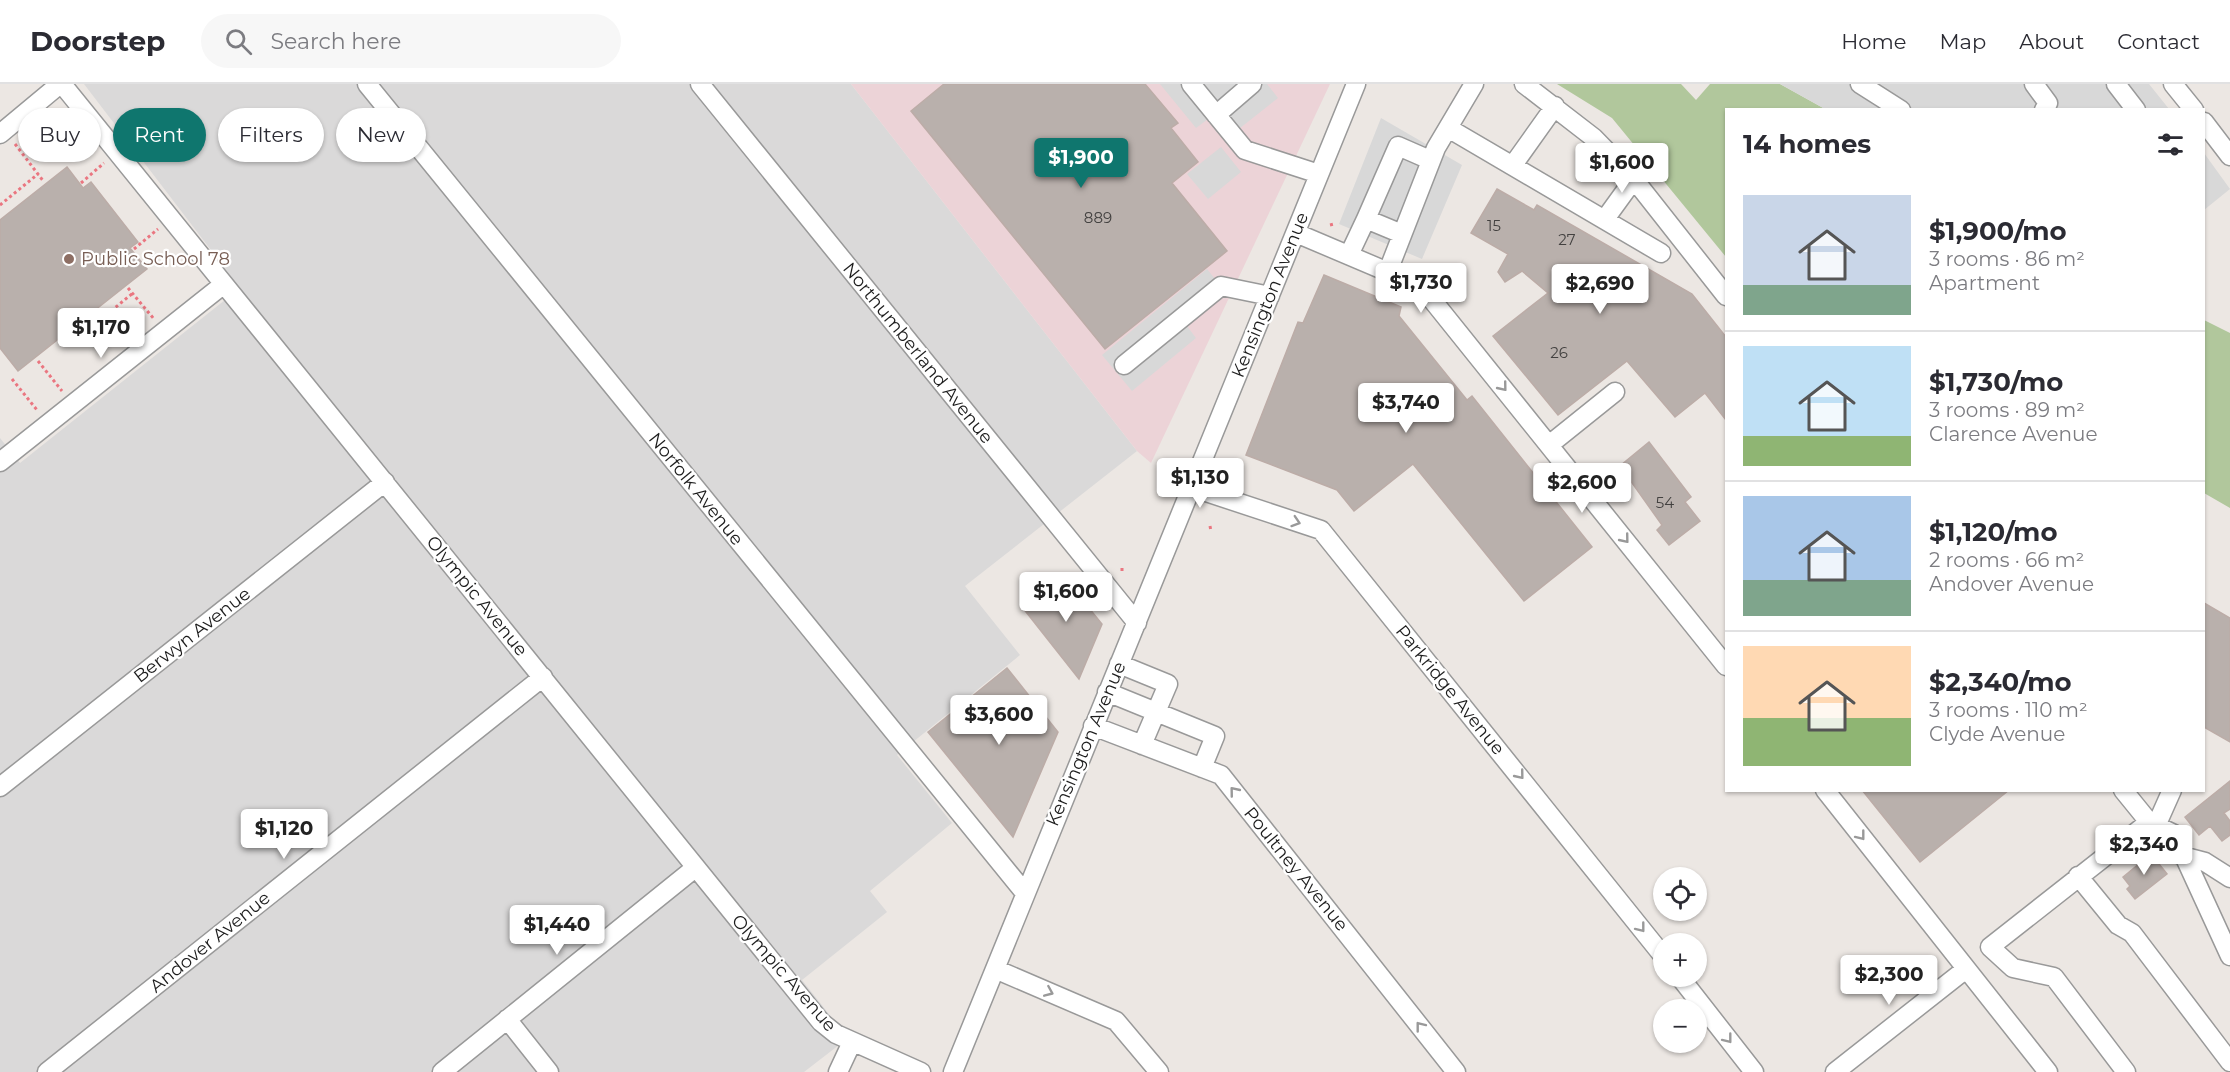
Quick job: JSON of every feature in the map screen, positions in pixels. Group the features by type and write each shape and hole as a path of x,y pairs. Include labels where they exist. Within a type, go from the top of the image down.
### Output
{"street":[{"path":"2,132 61,84"},
{"name":"Olympic Avenue","path":"61,84 821,1022 836,1034 921,1072"},
{"name":"Norfolk Avenue","path":"367,84 1026,893"},
{"name":"Northumberland Avenue","path":"700,84 1137,623"},
{"path":"1191,84 1245,150 1319,174"},
{"path":"1216,115 1252,84"},
{"name":"Kensington Avenue","path":"953,1072 1356,84"},
{"path":"1388,271 1431,160 1474,84"},
{"path":"1524,84 1594,138 1634,179 1725,295"},
{"path":"1860,84 1897,108"},
{"path":"2034,84 2048,103 2045,108"},
{"path":"2116,84 2134,108"},
{"path":"2173,84 2192,108"},
{"path":"1513,165 1555,106"},
{"path":"2205,123 2230,156"},
{"path":"1449,128 1661,253"},
{"path":"1349,255 1398,146 1431,160"},
{"path":"1605,219 1634,179"},
{"path":"1366,219 1402,234"},
{"path":"1296,233 1421,286 1725,665"},
{"path":"0,462 224,284"},
{"path":"1124,365 1221,286 1270,296"},
{"path":"1550,445 1615,392"},
{"name":"Berwyn Avenue","path":"0,787 385,482"},
{"name":"Parkridge Avenue","path":"1191,487 1321,530 1653,943"},
{"path":"1119,664 1168,684 1142,745"},
{"name":"Andover Avenue","path":"47,1072 543,677"},
{"path":"1107,692 1215,736 1202,768"},
{"name":"Poultney Avenue","path":"1093,726 1221,775 1456,1072"},
{"path":"1827,792 2048,1072"},
{"path":"2125,792 2152,824 2174,834 2182,856 2230,956"},
{"path":"2126,1072 2054,977 2013,968 1990,947 2078,876 2152,824 2171,792"},
{"path":"2182,856 2205,862 2230,878"},
{"path":"442,1072 695,868"},
{"path":"2078,876 2118,925 2132,933 2230,1062"},
{"path":"995,969 1116,1021 1159,1072"},
{"path":"1835,1072 1966,969"},
{"path":"1687,987 1754,1072"},
{"path":"507,1020 549,1072"},
{"path":"837,1072 852,1042"}],"path":[{"path":"2,132 45,182"},
{"path":"81,183 98,169"},
{"path":"0,205 39,174"},
{"path":"134,249 159,229"},
{"path":"128,288 155,320"},
{"path":"111,311 133,293"},
{"path":"38,361 67,397"},
{"path":"12,379 39,412"},
{"path":"1228,480 1236,476"},
{"path":"1210,526 1211,531"}],"shaded area":[{"path":"84,84 851,84 1137,451 965,586 1020,655 897,755 952,823 870,891 887,912 802,980 848,1038 804,1072 0,1072 0,438 20,463 240,288 144,162 206,162 206,108 113,108 113,122"},
{"path":"851,84 1330,84 1151,463 1137,451"},
{"path":"1160,84 1267,84 1278,98 1225,140 1208,119 1196,128"},
{"path":"1780,84 2149,84 2168,108 1823,108"},
{"path":"1381,118 1462,165 1422,259 1339,224"},
{"path":"1221,147 1241,172 1208,199 1187,174"},
{"path":"2205,154 2230,189 2205,209"},
{"path":"1207,269 1227,294 1187,326 1196,338 1132,391 1102,355"}],"green space":[{"path":"1557,84 1681,84 1696,100 1710,84 1780,84 1823,108 1725,108 1725,256 1612,118"},
{"path":"2205,320 2230,333 2230,508 2205,494"}],"building":[{"path":"944,84 1145,84 1178,123 1171,128 1198,162 1172,183 1227,251 1105,349 911,111"},
{"name":"Public School 78","path":"67,167 83,188 91,182 138,242 130,248 147,269 18,371 0,348 0,220"},
{"path":"1497,189 1534,210 1537,205 1692,294 1725,336 1725,419 1705,393 1675,417 1627,361 1558,415 1493,336 1548,293 1522,271 1505,282 1498,272 1508,254 1471,233"},
{"path":"1324,275 1401,307 1399,316 1467,400 1472,396 1592,547 1524,601 1413,464 1354,511 1337,490 1246,455 1298,322 1303,323"},
{"path":"1649,442 1691,497 1685,502 1700,521 1669,545 1657,530 1662,525 1620,466"},
{"path":"1063,576 1102,624 1079,679 1023,608"},
{"path":"2205,604 2230,618 2230,742 2205,728"},
{"path":"1007,668 1058,732 1013,837 928,732"},
{"path":"2230,781 2230,809 2224,813 2230,821 2230,835 2222,841 2210,826 2199,835 2185,817"},
{"path":"1864,792 2007,792 1920,862"},
{"path":"2151,854 2167,874 2135,899 2127,889 2130,886 2123,877"}],"place":[{"name":"Public School 78","path":"69,259"}]}
